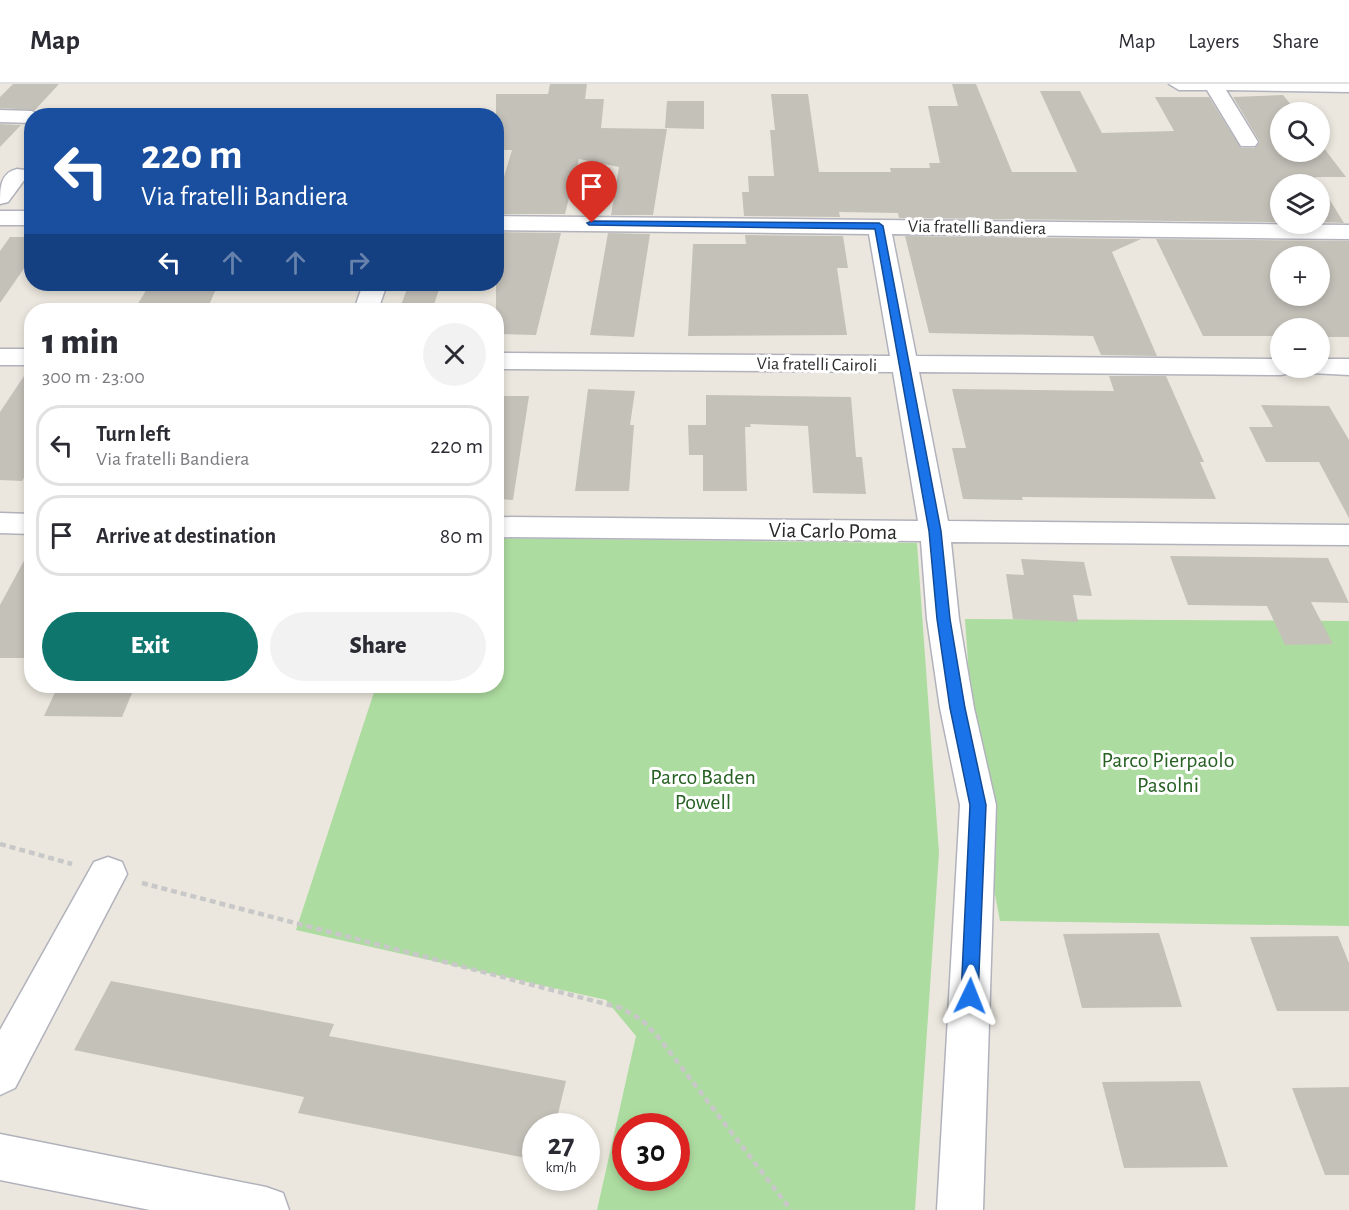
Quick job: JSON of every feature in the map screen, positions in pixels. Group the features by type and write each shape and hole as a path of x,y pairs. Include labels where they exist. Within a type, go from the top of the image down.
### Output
{"street":[{"path":"1179,84 1349,86"},
{"path":"1213,84 1248,142"},
{"path":"0,116 24,117"},
{"path":"0,197 17,175"},
{"path":"0,218 24,218"},
{"name":"Via fratelli Bandiera","path":"504,223 1349,232"},
{"path":"879,226 935,531 943,619 957,708 978,805 960,1210"},
{"path":"0,357 24,357"},
{"name":"Via fratelli Cairoli","path":"504,361 1270,367"},
{"path":"1330,367 1349,367"},
{"path":"0,523 24,524"},
{"name":"Via Carlo Poma","path":"504,527 1349,535"},
{"path":"0,1073 108,874"},
{"path":"0,1157 266,1210"}],"path":[{"path":"0,844 621,1008 642,1020 659,1038 791,1210"}],"green space":[{"name":"Parco Baden Powell","path":"504,538 917,543 939,853 915,1210 597,1210 612,1143 612,1191 690,1191 690,1113 619,1113 636,1036 606,1000 296,930 374,693 504,693"},
{"name":"Parco Pierpaolo Pasolni","path":"965,619 1349,621 1349,926 1000,921 978,805"}],"building":[{"path":"13,84 59,84 37,108 0,108 0,97"},
{"path":"550,84 587,84 585,99 604,99 601,128 667,129 653,215 611,215 619,167 579,159 565,214 504,214 504,176 512,150 504,150 504,108 496,108 496,94 548,94"},
{"path":"952,84 976,84 1012,172 1077,172 1040,91 1080,91 1102,133 1174,131 1155,97 1209,97 1241,148 1255,148 1260,142 1233,97 1283,95 1289,102 1270,102 1270,162 1330,162 1330,156 1346,177 1330,177 1330,174 1270,174 1270,222 899,218 898,213 839,212 840,217 744,216 742,192 749,192 748,176 774,176 770,130 775,130 771,94 808,94 819,172 891,172 890,168 930,168 929,163 940,163 928,106 958,106"},
{"path":"667,101 704,101 704,129 665,128"},
{"path":"0,124 21,125 0,147"},
{"path":"1330,200 1344,223 1330,222"},
{"path":"504,232 561,233 536,335 504,334 504,303 496,303 496,291 504,291"},
{"path":"608,233 650,234 634,337 590,335"},
{"path":"745,235 843,236 848,268 837,268 847,335 688,336 693,244 746,244"},
{"path":"905,236 1141,239 1112,252 1157,356 1101,355 1093,336 929,333"},
{"path":"10,237 24,237 24,268 0,303 0,251"},
{"path":"1156,239 1349,241 1349,337 1330,337 1330,318 1270,318 1270,336 1203,336"},
{"path":"146,291 215,291 210,303 138,303"},
{"path":"406,291 439,291 434,303 402,303"},
{"path":"24,376 24,478 22,481 0,480 0,412"},
{"path":"1109,376 1166,376 1204,462 1200,462 1216,499 1022,497 1023,500 963,499 952,448 966,448 952,389 1114,391"},
{"path":"588,389 635,391 630,425 634,425 629,491 575,491"},
{"path":"706,395 851,397 856,457 862,457 866,494 813,493 808,426 750,424 751,427 745,427 747,491 703,491 703,455 689,455 688,425 706,425"},
{"path":"504,396 529,396 513,500 504,499"},
{"path":"1261,405 1329,406 1349,440 1349,518 1319,462 1266,462 1249,427 1273,427"},
{"path":"1170,556 1328,558 1349,603 1311,602 1333,644 1285,645 1267,606 1188,605"},
{"path":"1021,559 1084,562 1092,596 1073,595 1078,622 1013,619 1006,574 1024,575"},
{"path":"24,561 24,658 0,658 0,605"},
{"path":"55,693 132,693 122,717 44,716"},
{"path":"1159,933 1182,1007 1082,1008 1063,934"},
{"path":"1338,936 1349,963 1349,1011 1277,1011 1250,937"},
{"path":"111,981 334,1024 329,1036 566,1081 558,1113 522,1113 522,1157 298,1113 304,1097 74,1050"},
{"path":"1200,1081 1228,1167 1124,1168 1102,1082"},
{"path":"1349,1087 1349,1175 1325,1175 1292,1088"}],"route":[{"path":"592,223 879,226 935,531 943,619 957,708 978,805 970,996"}]}
